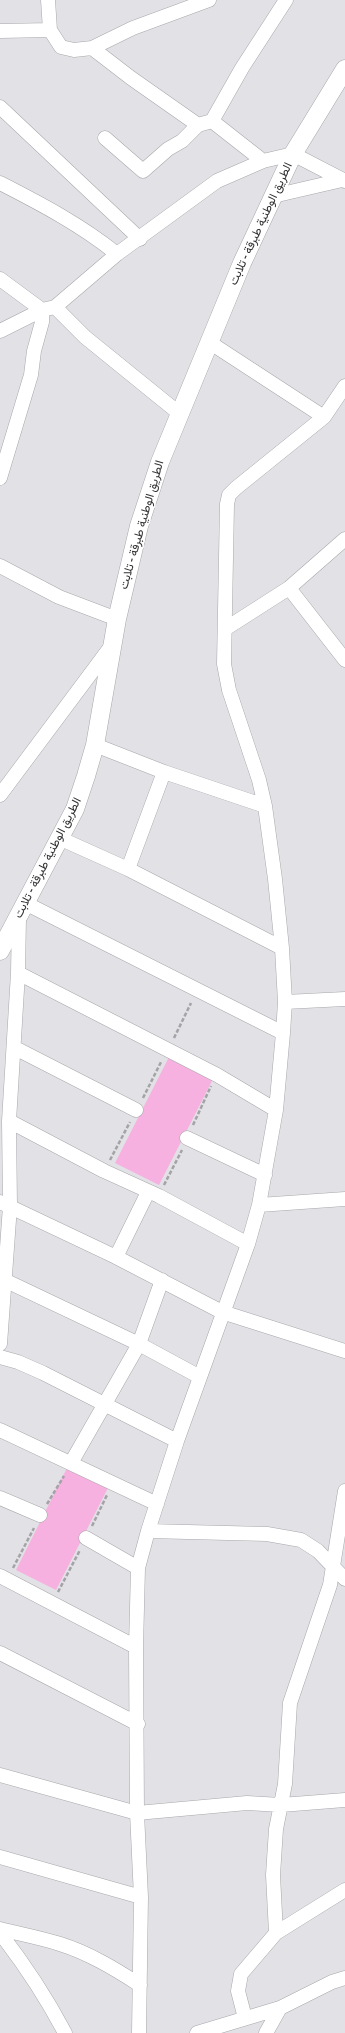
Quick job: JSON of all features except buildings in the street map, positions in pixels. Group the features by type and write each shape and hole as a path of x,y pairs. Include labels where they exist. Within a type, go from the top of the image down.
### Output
{"main road":[{"name":"الطريق الوطنية طبرقة - تلابت","path":"0,951 75,809 95,745 117,619 144,512 160,462 242,263 293,154 345,69"}],"street":[{"path":"48,0 50,30 61,47 74,50 92,48 133,28 209,0"},
{"path":"105,138 143,171 168,149 182,141 198,126 212,121 250,56 286,0"},
{"path":"0,31 50,30"},
{"path":"92,48 198,126"},
{"path":"0,107 140,239"},
{"path":"212,121 264,161"},
{"path":"0,331 49,309 117,254 140,239 217,182 264,161 293,154 344,181"},
{"path":"274,196 344,181"},
{"path":"0,183 92,234 117,254"},
{"path":"0,279 49,309 180,414"},
{"path":"0,478 30,375 34,351 42,322 49,309"},
{"path":"209,342 324,417"},
{"path":"139,2033 141,1896 137,1813 138,1724 136,1647 138,1568 148,1531 177,1441 222,1312 248,1244 259,1205 276,1110 285,1002 282,948 275,879 265,806 259,780 229,690 224,664 226,504 229,495 324,417 345,386"},
{"path":"225,630 289,588 345,540"},
{"path":"0,566 59,597 117,619"},
{"path":"289,588 345,660"},
{"path":"0,795 113,643"},
{"path":"95,745 164,772 265,806"},
{"path":"128,869 164,772"},
{"path":"59,838 128,869 282,948"},
{"path":"0,1344 5,1204 5,1145 9,1121 15,1048 22,910 198,991 283,1033"},
{"path":"18,973 217,1075 276,1110"},
{"path":"285,1002 345,999"},
{"path":"15,1048 136,1110"},
{"path":"9,1121 248,1244"},
{"path":"187,1138 265,1175"},
{"path":"116,1257 148,1192"},
{"path":"259,1205 345,1199"},
{"path":"5,1204 116,1257 222,1312 345,1351"},
{"path":"3,1279 139,1344 200,1377"},
{"path":"71,1463 106,1405 139,1344 162,1280"},
{"path":"0,1357 18,1362 43,1373 177,1441"},
{"path":"0,1430 157,1504"},
{"path":"276,1933 274,1875 276,1829 285,1784 290,1703 330,1585 345,1490"},
{"path":"0,1498 40,1515"},
{"path":"148,1531 267,1534 301,1540 318,1551 345,1579"},
{"path":"86,1538 138,1568"},
{"path":"0,1576 136,1647"},
{"path":"0,1653 138,1724"},
{"path":"0,1775 137,1813 247,1803 281,1805 345,1800"},
{"path":"0,1857 141,1896"},
{"path":"245,2018 238,1991 241,1974 276,1933 345,1890"},
{"path":"0,1929 60,1944 86,1954 105,1963 140,1985"},
{"path":"0,1933 30,1972 65,2033"},
{"path":"197,2033 280,2008 332,1982 345,1978"},
{"path":"266,2033 280,2008"}],"path":[{"path":"104,1171 198,991"}],"shaded area":[{"path":"171,1053 215,1075 159,1185 115,1163"},
{"path":"70,1462 111,1482 56,1590 16,1570"}]}
